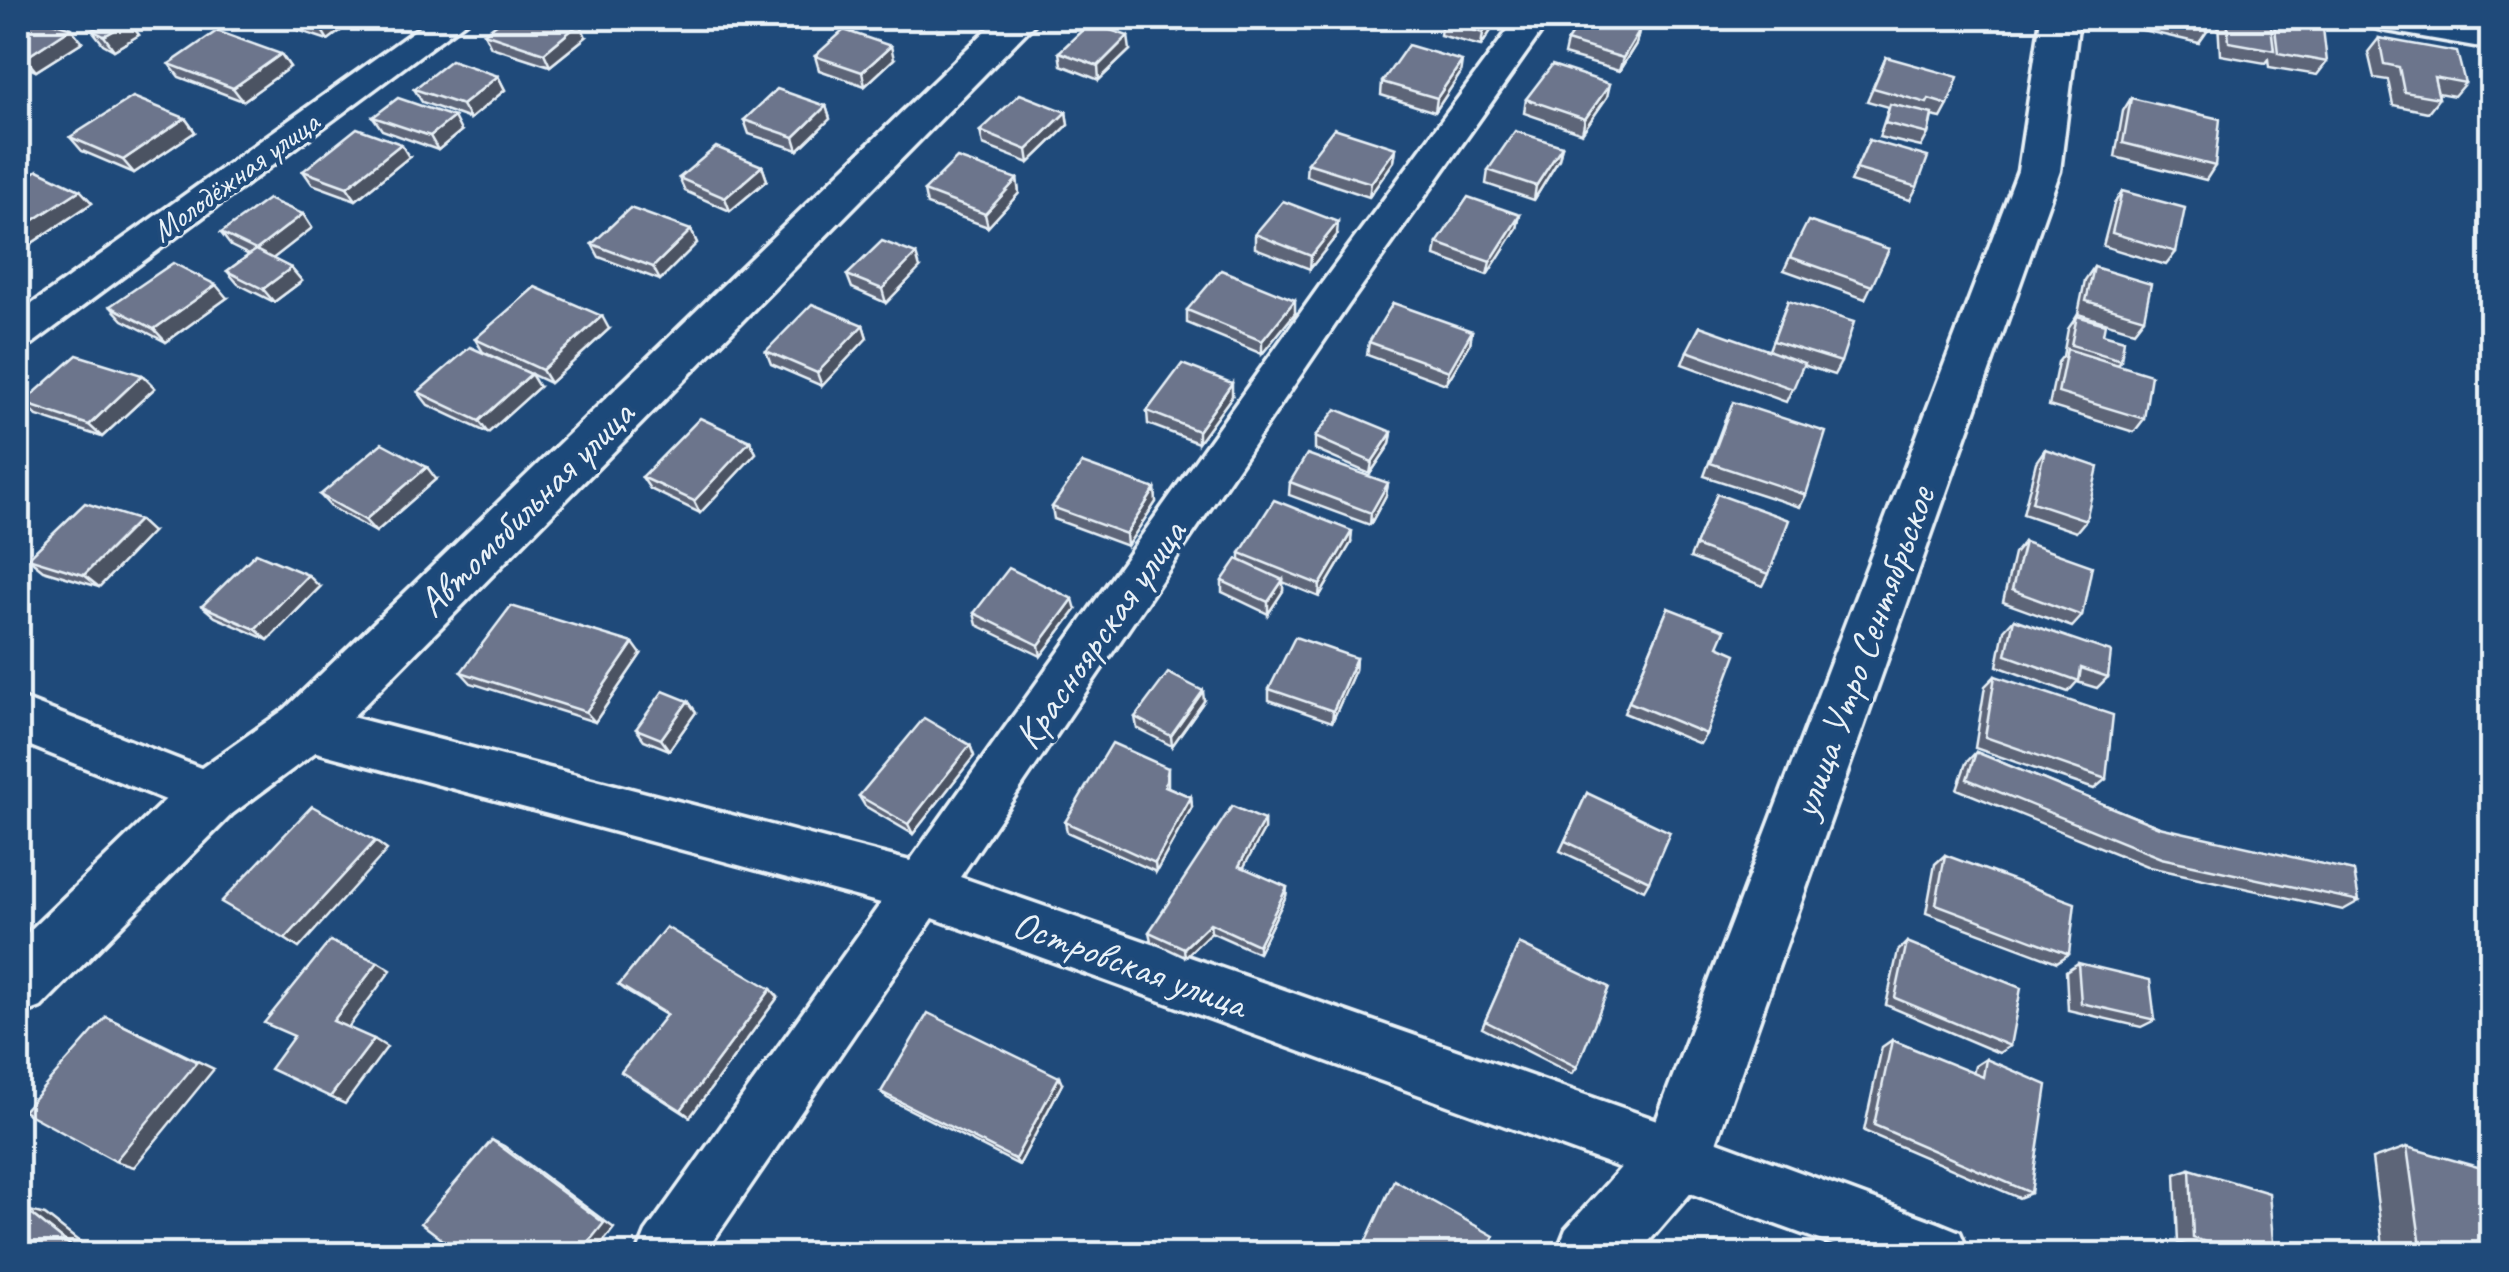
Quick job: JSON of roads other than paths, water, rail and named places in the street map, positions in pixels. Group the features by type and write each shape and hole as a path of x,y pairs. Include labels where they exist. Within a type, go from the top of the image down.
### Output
{"street":[{"name":"Молодёжная улица","path":"18,334 453,18"},
{"name":"Автомобильная улица","path":"18,985 211,794 305,726 1021,18"},
{"name":"Красноярская улица","path":"668,1254 1333,296 1534,18"},
{"name":"улица Утро Сентябрьское","path":"1591,1254 1677,1157 2039,171 2060,18"},
{"path":"2382,18 2492,36"},
{"path":"18,719 211,794"},
{"name":"Островская улица","path":"305,726 922,889 1677,1157 1938,1254"}]}
